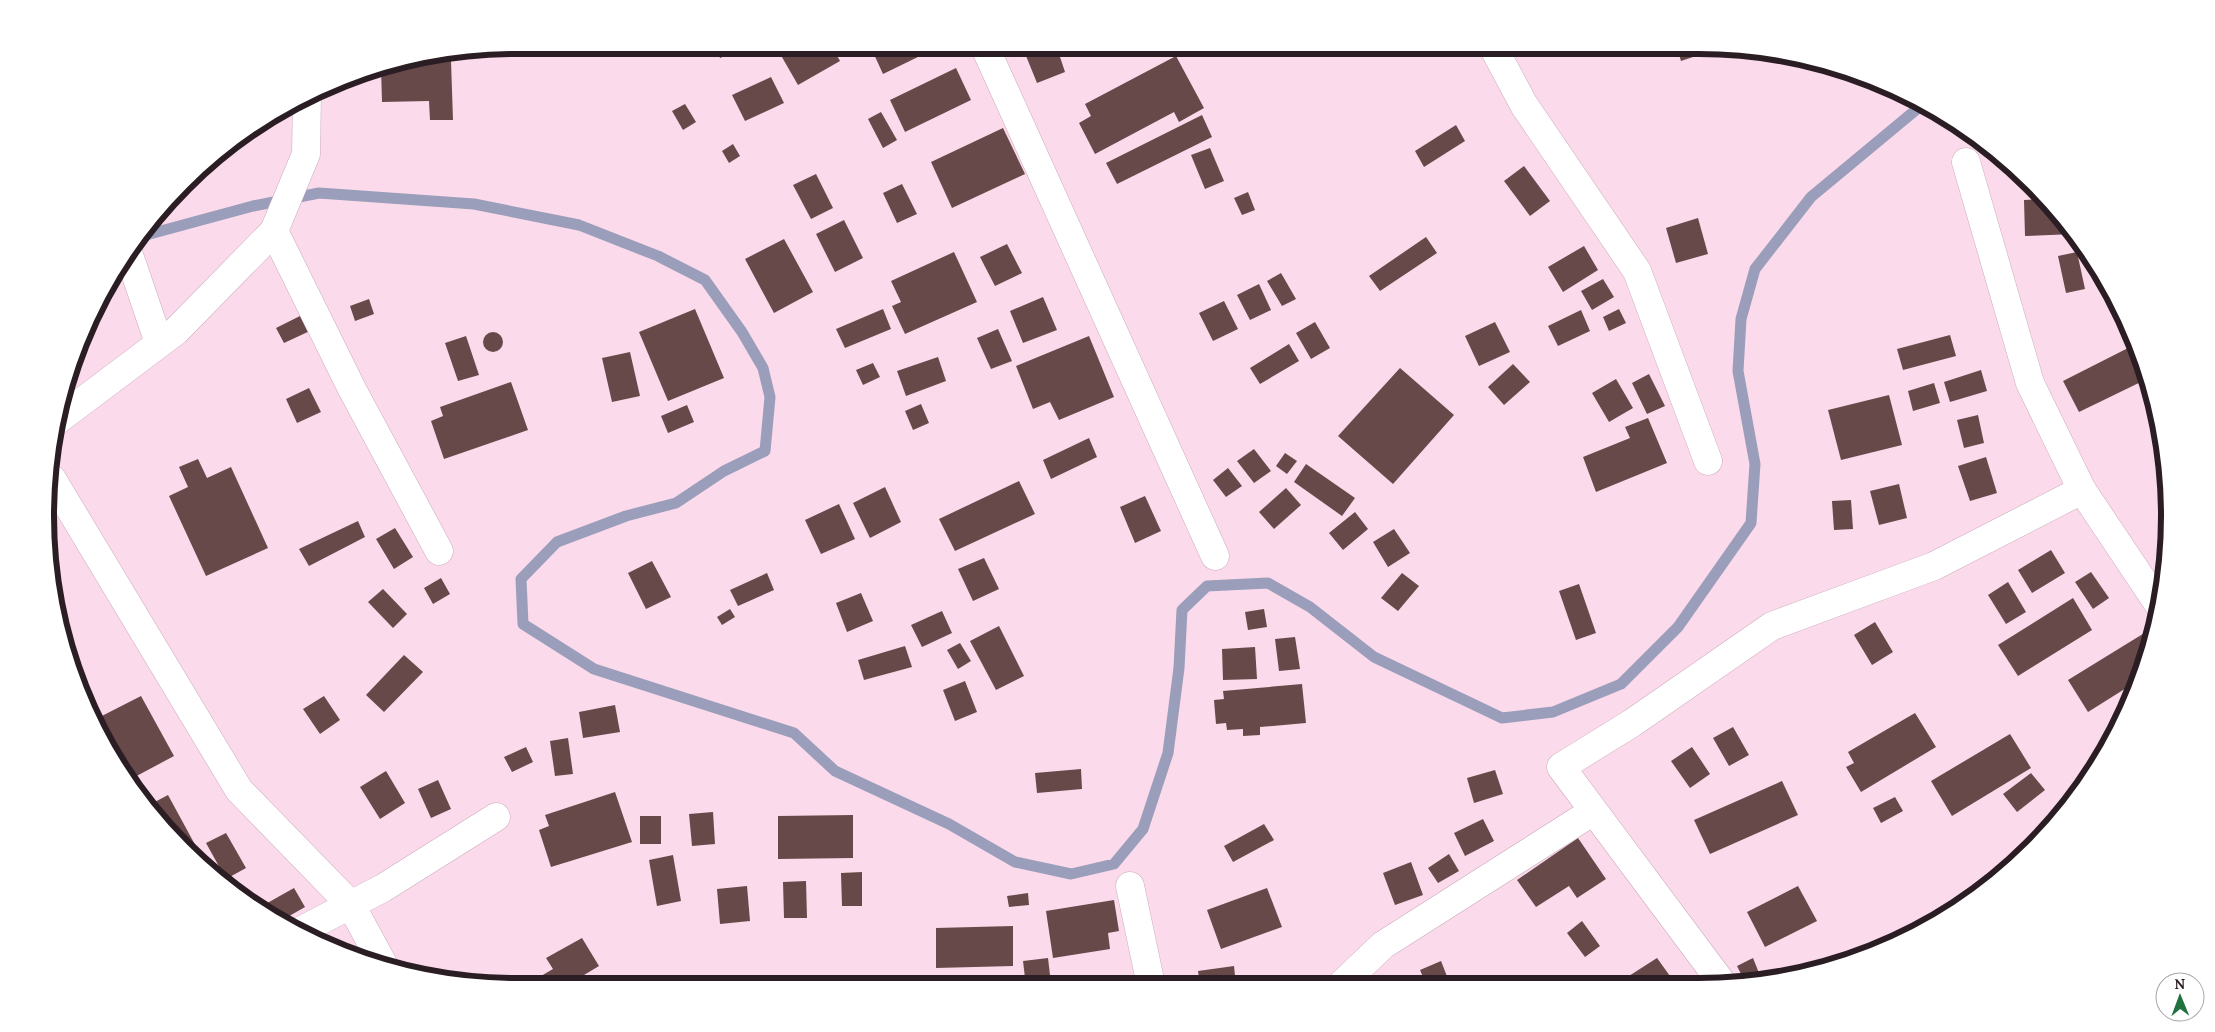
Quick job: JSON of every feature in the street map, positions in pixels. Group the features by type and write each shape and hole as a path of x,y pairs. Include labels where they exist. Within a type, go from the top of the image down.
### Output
{"street":[{"path":"988,54 1215,556"},
{"path":"1497,54 1524,105 1637,271 1708,461"},
{"path":"66,414 176,331 274,231 306,154 307,104"},
{"path":"1966,162 2030,382 2082,490 2154,597"},
{"path":"274,231 352,389 439,551"},
{"path":"131,261 159,343"},
{"path":"55,485 239,790 351,905 379,957"},
{"path":"1718,977 1592,812 1561,767 1632,723 1772,626 1934,566 2082,490"},
{"path":"1348,978 1383,945 1592,812"},
{"path":"306,928 383,888 496,817"},
{"path":"1130,886 1150,978"}],"building":[{"path":"718,54 730,54 720,58"},
{"path":"780,54 836,54 840,61 798,85"},
{"path":"874,54 919,54 920,56 883,74"},
{"path":"1025,54 1059,54 1065,72 1037,83"},
{"path":"1679,54 1702,54 1681,61"},
{"path":"1176,56 1204,108 1179,122 1174,112 1095,154 1079,123 1091,116 1085,104"},
{"path":"436,61 451,61 453,120 430,120 429,101 382,102 381,74"},
{"path":"956,68 971,100 905,132 890,100"},
{"path":"771,77 784,103 745,121 732,95"},
{"path":"685,104 696,122 683,130 672,111"},
{"path":"881,112 897,140 883,148 868,119"},
{"path":"1202,115 1212,137 1117,184 1106,163"},
{"path":"1456,125 1465,141 1424,167 1415,151"},
{"path":"1003,128 1025,174 952,208 931,162"},
{"path":"733,144 740,156 729,163 722,151"},
{"path":"1210,148 1224,181 1205,189 1191,155"},
{"path":"1524,166 1550,201 1530,216 1504,181"},
{"path":"816,174 833,208 811,219 793,185"},
{"path":"902,184 917,214 897,223 883,193"},
{"path":"1248,192 1255,210 1242,215 1234,198"},
{"path":"2036,199 2065,234 2025,236 2024,200"},
{"path":"1698,218 1708,254 1676,263 1666,228"},
{"path":"844,220 863,258 835,272 816,234"},
{"path":"1426,237 1437,253 1380,291 1369,276"},
{"path":"784,239 813,292 774,313 745,259"},
{"path":"1007,244 1022,273 995,286 980,257"},
{"path":"1584,246 1598,270 1563,292 1548,267"},
{"path":"954,252 977,302 905,334 892,306 901,302 891,281"},
{"path":"2077,252 2085,289 2066,293 2058,256"},
{"path":"1281,273 1296,299 1282,306 1267,281"},
{"path":"1603,279 1614,297 1592,310 1581,291"},
{"path":"1259,284 1271,310 1250,320 1237,295"},
{"path":"1043,297 1057,330 1023,343 1010,311"},
{"path":"369,299 374,314 355,321 350,306"},
{"path":"1224,301 1238,329 1213,341 1199,313"},
{"path":"695,309 724,378 668,401 639,332"},
{"path":"883,309 891,329 845,348 836,329"},
{"path":"1619,309 1626,323 1609,331 1603,317"},
{"path":"1581,310 1590,331 1558,346 1548,326"},
{"path":"304,314 312,330 284,343 276,328"},
{"path":"1315,322 1330,348 1311,359 1296,333"},
{"path":"1495,322 1510,352 1479,366 1465,336"},
{"path":"998,329 1012,361 991,369 977,338"},
{"path":"493,332 500,335 503,342 500,349 493,352 486,349 483,342 486,335"},
{"path":"1950,335 1956,356 1903,370 1897,349"},
{"path":"466,336 479,375 458,381 445,343"},
{"path":"1089,336 1114,397 1059,420 1050,402 1033,409 1016,366"},
{"path":"1289,344 1299,361 1260,384 1250,368"},
{"path":"2129,347 2141,382 2079,412 2063,381"},
{"path":"630,352 640,396 612,402 602,358"},
{"path":"938,357 946,381 906,396 897,371"},
{"path":"873,363 880,377 863,385 856,370"},
{"path":"1513,364 1530,382 1504,405 1488,387"},
{"path":"1400,368 1454,415 1393,484 1338,436"},
{"path":"1981,370 1987,391 1950,402 1944,382"},
{"path":"1649,374 1665,406 1647,414 1632,383"},
{"path":"1616,379 1633,408 1609,422 1592,393"},
{"path":"511,382 528,430 444,459 431,421 443,416 440,407"},
{"path":"1934,383 1940,403 1913,411 1908,391"},
{"path":"309,388 321,412 297,423 286,399"},
{"path":"1889,395 1902,445 1841,460 1828,410"},
{"path":"921,404 929,423 913,430 905,411"},
{"path":"687,405 694,422 668,433 661,416"},
{"path":"1978,415 1984,443 1964,448 1957,420"},
{"path":"1648,418 1667,463 1596,492 1583,457 1630,438 1625,427"},
{"path":"1089,438 1097,457 1051,479 1043,460"},
{"path":"1254,449 1271,471 1254,483 1237,461"},
{"path":"1285,453 1297,461 1287,474 1276,466"},
{"path":"1986,457 1997,493 1970,501 1958,466"},
{"path":"198,459 207,478 231,467 268,548 206,576 169,496 188,487 179,467"},
{"path":"1306,464 1355,498 1342,516 1294,482"},
{"path":"1228,468 1242,486 1226,497 1213,480"},
{"path":"1019,481 1035,514 955,551 939,519"},
{"path":"1899,484 1907,518 1879,525 1870,491"},
{"path":"885,487 901,522 870,538 853,503"},
{"path":"1286,488 1301,505 1274,529 1259,512"},
{"path":"1145,496 1161,531 1135,543 1120,507"},
{"path":"1851,500 1853,529 1834,530 1832,501"},
{"path":"839,504 855,539 821,554 805,520"},
{"path":"1355,512 1368,529 1343,550 1329,533"},
{"path":"358,521 365,537 309,566 299,549"},
{"path":"395,528 413,557 394,569 376,539"},
{"path":"1394,529 1410,553 1388,567 1373,542"},
{"path":"2051,550 2065,573 2032,593 2018,570"},
{"path":"984,558 999,589 973,601 958,569"},
{"path":"652,561 671,597 646,609 628,573"},
{"path":"2091,572 2109,598 2093,609 2075,582"},
{"path":"767,573 774,590 738,606 730,590"},
{"path":"1402,573 1419,586 1398,611 1381,598"},
{"path":"441,578 450,594 433,604 424,588"},
{"path":"2008,582 2026,612 2006,624 1988,595"},
{"path":"1579,584 1596,633 1576,640 1559,591"},
{"path":"383,589 407,614 393,628 368,602"},
{"path":"861,593 873,621 847,632 836,603"},
{"path":"2073,598 2092,630 2018,676 1998,645"},
{"path":"730,609 735,617 722,625 717,617"},
{"path":"1264,609 1267,627 1248,630 1245,612"},
{"path":"942,611 952,633 922,647 911,625"},
{"path":"1875,622 1893,652 1872,665 1854,635"},
{"path":"999,626 1024,676 996,690 970,641"},
{"path":"2146,632 2137,665 2129,687 2088,712 2068,680"},
{"path":"1295,637 1300,669 1279,671 1275,639"},
{"path":"960,643 971,661 958,669 947,650"},
{"path":"905,646 912,667 864,680 858,660"},
{"path":"1255,647 1257,679 1223,680 1222,649"},
{"path":"404,655 423,672 384,712 366,695"},
{"path":"965,681 977,712 955,721 943,690"},
{"path":"1302,684 1306,723 1260,727 1260,735 1243,736 1243,729 1227,730 1226,723 1216,724 1214,700 1224,699 1223,691"},
{"path":"141,696 174,756 135,777 100,717"},
{"path":"324,696 340,720 320,734 303,709"},
{"path":"615,705 620,732 583,738 579,712"},
{"path":"1915,713 1936,747 1861,792 1846,767 1854,763 1848,752"},
{"path":"1733,727 1749,755 1729,766 1713,738"},
{"path":"2010,734 2031,768 1952,816 1931,781"},
{"path":"568,738 573,774 555,776 550,741"},
{"path":"526,747 533,762 512,772 504,757"},
{"path":"1692,747 1710,774 1690,788 1671,761"},
{"path":"1081,769 1082,789 1037,793 1035,773"},
{"path":"1495,770 1503,794 1474,803 1467,778"},
{"path":"386,771 405,803 380,819 360,787"},
{"path":"2031,773 2045,790 2017,812 2003,794"},
{"path":"438,780 451,809 431,818 418,789"},
{"path":"1782,781 1798,815 1710,854 1694,820"},
{"path":"615,792 632,842 551,867 539,830 549,826 545,815"},
{"path":"168,795 200,853 168,821 153,803"},
{"path":"1895,797 1903,811 1881,823 1873,808"},
{"path":"713,812 715,844 692,846 689,814"},
{"path":"853,815 853,858 778,859 778,816"},
{"path":"640,816 661,816 661,844 640,844"},
{"path":"1483,819 1494,841 1465,856 1454,833"},
{"path":"1264,824 1274,840 1233,862 1224,846"},
{"path":"226,833 246,868 228,878 223,873 206,843"},
{"path":"1578,838 1606,879 1577,898 1569,886 1536,907 1517,880"},
{"path":"1449,854 1459,871 1438,883 1428,868"},
{"path":"673,855 681,901 657,906 649,860"},
{"path":"1411,862 1423,895 1395,905 1383,873"},
{"path":"862,872 862,906 842,906 841,873"},
{"path":"806,881 807,918 784,918 783,882"},
{"path":"747,886 750,921 720,924 717,889"},
{"path":"1798,886 1817,921 1765,947 1747,912"},
{"path":"294,888 305,907 287,917 266,904"},
{"path":"1267,888 1282,927 1221,949 1207,910"},
{"path":"1028,893 1029,905 1009,907 1007,896"},
{"path":"1114,900 1119,931 1108,933 1110,949 1053,958 1046,911"},
{"path":"1582,921 1600,946 1585,957 1567,933"},
{"path":"1013,926 1013,966 936,968 936,928"},
{"path":"582,938 599,966 579,978 537,978 553,969 546,958"},
{"path":"1048,958 1050,975 1025,978 1023,961"},
{"path":"1657,958 1671,978 1626,978"},
{"path":"1753,958 1759,973 1742,976 1737,966"},
{"path":"1441,961 1448,978 1423,978 1420,970"},
{"path":"1234,966 1235,978 1199,978 1198,971"}],"waterway":[{"path":"150,234 253,206 319,193 474,204 579,225 658,256 705,280 742,332 763,368 770,397 765,451 724,471 676,503 626,516 557,542 521,579 523,624 594,669 794,733 835,771 949,824 1015,862 1071,874 1114,864 1143,829 1168,753 1179,668 1182,610 1207,586 1268,583 1310,607 1374,657 1502,718 1553,712 1621,684 1678,627 1751,523 1755,464 1738,371 1741,319 1755,269 1811,197 1917,109"}]}
